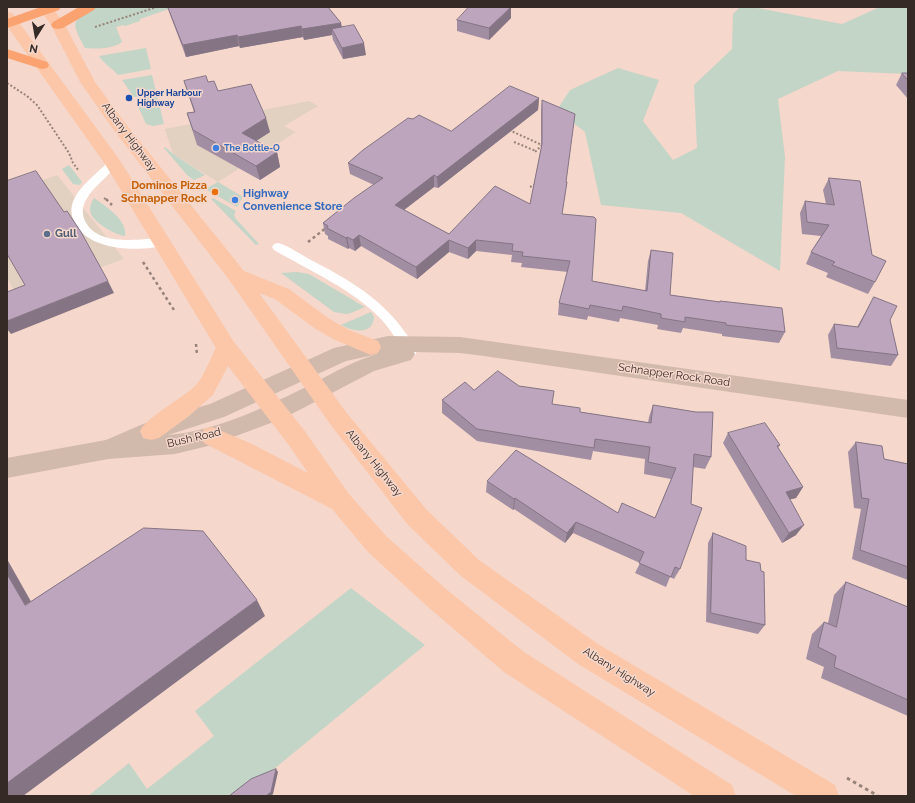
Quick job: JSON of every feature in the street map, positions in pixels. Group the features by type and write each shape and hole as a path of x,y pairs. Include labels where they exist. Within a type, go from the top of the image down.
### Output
{"highway":[{"path":"58,25 89,7"},
{"path":"8,21 49,8"},
{"path":"7,53 42,65"}],"main road":[{"name":"Albany Highway","path":"49,8 88,82 119,126 237,276 312,380 417,517 470,568 588,654 824,796"},
{"path":"8,21 113,163 227,348 296,437 340,501 377,544 437,598 514,662 721,796"},
{"path":"237,276 282,294 322,323 370,347"},
{"path":"151,431 181,410 206,389 227,348"},
{"path":"212,436 340,501"}],"street":[{"name":"Schnapper Rock Road","path":"312,380 341,354 388,344 409,348 441,345 484,348 908,409"},
{"name":"Schnapper Rock Road","path":"312,380 366,365 409,348"},
{"name":"Bush Road","path":"108,449 151,431 216,411 260,391 312,380"},
{"name":"Bush Road","path":"7,468 108,449 175,444 212,436 276,412 312,380"}],"lane":[{"path":"113,163 80,199 77,208 77,216 86,232 103,240 119,243 162,242"},
{"path":"278,247 372,302 385,315 409,348"}],"path":[{"path":"89,29 157,7"},
{"path":"7,83 27,96 37,105 69,153 73,163 92,186 114,207"},
{"path":"509,130 542,145"},
{"path":"514,142 536,151 542,145"},
{"path":"542,145 542,153"},
{"path":"530,187 536,184 537,176"},
{"path":"306,242 331,225"},
{"path":"141,260 175,310"},
{"path":"196,342 197,356"},
{"path":"844,776 878,796"}],"shaded area":[{"path":"309,101 318,106 284,126 296,132 218,182 173,154 165,130 165,129"},
{"path":"57,175 124,259 18,298 7,278 7,193"}],"green space":[{"path":"97,7 175,7 140,19 140,21 125,26 116,27 122,42 114,46 104,48 85,48 77,33 76,23 78,19"},
{"path":"740,7 752,7 842,24 880,7 908,7 908,74 838,71 778,99 785,157 780,271 681,213 601,205 585,132 557,110 570,90 618,68 659,80 643,121 673,160 697,148 694,85 732,49 733,14"},
{"path":"146,48 151,69 118,75 99,56"},
{"path":"152,75 164,124 153,126 146,124 137,104 144,103 143,96 134,97 122,80"},
{"path":"165,147 205,175 194,180 187,175 164,148"},
{"path":"69,165 82,182 80,185 73,184 62,169"},
{"path":"218,182 243,197 237,207 205,189"},
{"path":"94,198 115,214 123,224 125,236 106,228 93,217 90,212 90,208"},
{"path":"213,198 236,211 234,215 236,219 259,244 256,245 211,199"},
{"path":"297,272 309,274 365,307 346,314 334,312 281,273"},
{"path":"371,312 374,317 373,323 366,329 356,330 341,325"},
{"path":"351,588 425,645 241,796 88,796 129,763 147,789 214,736 195,711"}],"building":[{"path":"168,7 328,7 341,23 302,29 301,26 238,37 237,35 183,45"},
{"path":"469,7 511,7 489,28 457,20"},
{"path":"354,25 364,43 342,48 332,29"},
{"path":"902,73 908,73 908,80"},
{"path":"206,76 208,82 214,81 218,91 251,84 266,118 242,133 277,152 256,166 193,130 187,113 195,112 184,81"},
{"path":"510,86 539,98 437,177 434,175 395,205 449,234 495,186 530,204 542,144 542,100 575,114 562,214 594,217 596,219 592,281 647,291 651,250 673,253 670,295 782,308 785,332 726,325 726,323 685,317 685,322 661,318 661,314 623,306 622,311 590,305 589,309 559,303 570,261 522,256 523,252 512,251 513,244 476,240 468,248 449,240 416,267 359,235 353,240 347,237 346,238 327,228 328,226 323,223 354,198 383,178 348,163 363,150 408,118 413,119 419,115 451,131"},
{"path":"36,171 64,212 67,211 81,232 108,281 7,321 7,292 25,285 7,254 7,181"},
{"path":"829,178 860,181 872,255 886,261 875,282 832,265 835,262 811,252 829,225 807,222 805,201 834,205"},
{"path":"874,297 897,306 890,320 898,355 837,348 834,324 858,327"},
{"path":"498,371 519,386 554,391 552,404 580,408 580,412 651,423 653,405 696,412 713,412 711,457 694,454 691,504 702,508 680,569 675,567 671,577 639,563 644,552 576,522 567,533 487,481 516,450 618,513 622,503 655,518 676,468 648,462 650,447 595,439 594,448 477,429 442,400 465,382 474,390"},
{"path":"765,423 780,445 777,446 803,487 786,492 804,525 789,533 728,433"},
{"path":"856,442 882,446 884,459 908,464 908,567 860,550 869,499 862,498"},
{"path":"144,528 203,531 257,600 7,783 7,574 25,605"},
{"path":"713,533 746,546 746,560 760,563 761,571 764,572 765,625 711,613"},
{"path":"846,582 908,607 908,700 834,667 836,656 818,647 824,622 836,627"},
{"path":"276,769 271,792 266,796 229,796 251,779"}],"place":[{"name":"Upper Harbour Highway","path":"129,98"},
{"name":"The Bottle-O","path":"216,148"},
{"name":"Dominos Pizza Schnapper Rock","path":"215,192"},
{"name":"Highway Convenience Store","path":"235,200"},
{"name":"Gull","path":"47,234"}]}
